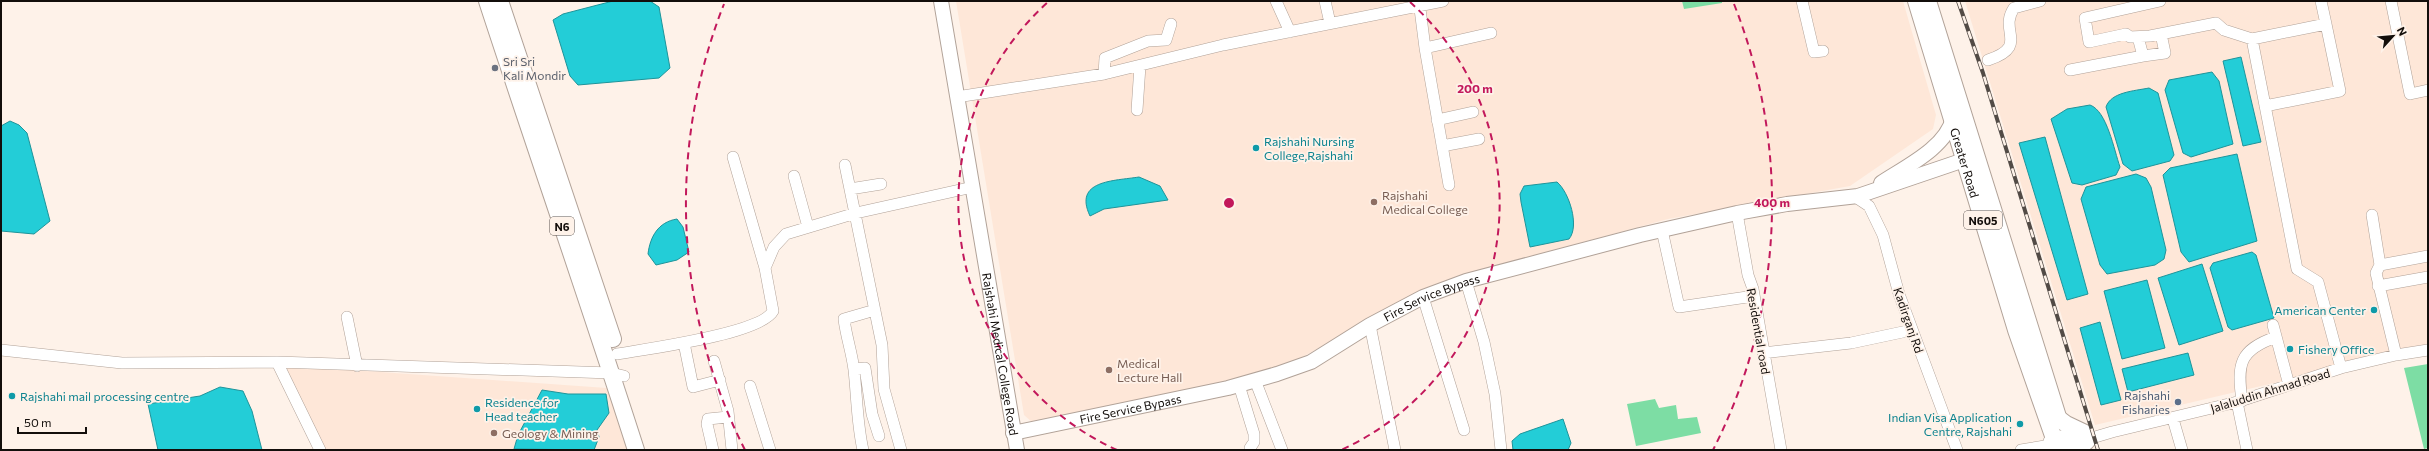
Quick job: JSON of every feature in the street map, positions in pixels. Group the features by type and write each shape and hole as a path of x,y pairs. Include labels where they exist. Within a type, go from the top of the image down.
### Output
{"highway":[{"name":"N6","path":"487,1 617,374 646,450"},
{"name":"N6","path":"500,1 617,354 617,374 636,450"},
{"name":"Greater Road","path":"1916,1 1953,118 1964,160 2016,330 2066,444"},
{"name":"Greater Road","path":"1928,1 2066,444"}],"main road":[{"name":"Rajshahi Medical College Road","path":"941,1 1016,443"},
{"name":"Rajshahi Medical College Road","path":"946,1 963,96 1016,443"},
{"name":"Fire Service Bypass","path":"1858,195 1932,148 1945,136 1950,128 1953,118"},
{"name":"Fire Service Bypass","path":"1016,443 1239,385 1311,362 1370,325 1423,297 1466,281 1662,230 1737,213 1787,204 1858,195 1964,160"}],"street":[{"path":"1276,1 1290,32"},
{"path":"1325,1 1330,23"},
{"path":"963,96 1104,74 1420,3 1443,1"},
{"path":"1802,1 1814,52 1823,51"},
{"path":"1988,60 2003,55 2011,45 2010,13 2014,8 2040,1"},
{"path":"2160,1 2085,18 2089,42 2126,34 2130,37 2138,37 2216,24 2224,30 2252,39 2326,24"},
{"path":"2265,106 2340,91 2321,1"},
{"path":"2392,1 2410,94 2428,90"},
{"path":"1420,3 1425,48 1449,185"},
{"path":"1104,74 1105,58 1148,41 1166,40 1171,24"},
{"path":"1425,48 1491,33"},
{"path":"2070,70 2165,53 2161,34"},
{"path":"2138,37 2143,56"},
{"path":"2252,39 2297,269 2318,282 2341,368"},
{"path":"1137,110 1140,66"},
{"path":"1437,120 1473,112"},
{"path":"1442,146 1479,139"},
{"path":"617,354 684,343 753,325 770,317 773,311 765,268 733,157"},
{"path":"845,165 882,345 884,389 902,450"},
{"path":"794,176 808,227"},
{"path":"850,189 881,184"},
{"path":"765,268 774,247 786,234 856,213 973,187"},
{"name":"Kadirganj Rd","path":"1858,195 1869,206 1883,235 1899,294 1957,450"},
{"name":"Residential road","path":"1737,213 1754,296 1781,450"},
{"path":"2372,215 2380,265 2376,273 2378,286 2396,355"},
{"path":"1662,230 1679,307 1754,296"},
{"path":"2380,265 2428,256"},
{"path":"2410,259 2414,278"},
{"path":"2378,286 2414,278 2428,277"},
{"path":"1466,281 1484,342 1495,394 1501,450"},
{"path":"1423,297 1464,430"},
{"path":"863,450 859,431 854,369 846,336 844,319 875,310"},
{"path":"347,317 357,366"},
{"path":"1370,325 1396,450"},
{"path":"2273,325 2289,385"},
{"path":"1763,353 1851,343 1912,330"},
{"path":"2247,450 2239,402 2239,374 2244,356 2252,347 2276,337"},
{"path":"684,343 693,387 720,380"},
{"path":"1,350 122,363 277,362 617,374"},
{"name":"Jalaluddin Ahmad Road","path":"2021,450 2066,444 2172,419 2239,402 2341,368 2396,355 2428,350"},
{"path":"714,361 720,380 728,417 732,450"},
{"path":"277,362 320,450"},
{"path":"854,369 865,368 870,386 872,414 879,436"},
{"path":"1254,380 1282,450"},
{"path":"1239,385 1254,434 1254,442 1250,448"},
{"path":"750,386 770,450"},
{"path":"713,450 707,424 708,419 728,417"},
{"path":"2172,419 2182,450"}],"shaded area":[{"name":"Rajshahi Medical College","path":"956,1 1903,1 1936,115 1933,129 1850,186 1668,219 1484,269 1426,288 1290,364 1166,397 1033,423 1024,415"},
{"path":"1965,1 2428,1 2428,347 2095,425"},
{"path":"282,365 607,388 629,450 322,450"}],"green space":[{"path":"1682,1 1722,1 1722,3 1684,9"},
{"path":"2428,364 2428,448 2424,449 2404,368"},
{"path":"1655,399 1659,408 1676,405 1678,419 1697,417 1701,433 1636,446 1627,404"}],"water":[{"path":"613,1 650,1 659,7 670,68 659,78 578,85 570,76 553,20 563,14"},
{"path":"2241,57 2261,142 2243,146 2223,61"},
{"path":"2212,72 2219,81 2233,144 2191,157 2183,153 2165,90 2169,80"},
{"path":"2149,88 2158,93 2174,155 2170,161 2132,171 2123,164 2106,107 2113,98 2118,95 2130,91"},
{"path":"2090,105 2101,115 2105,123 2120,167 2116,175 2082,185 2072,183 2051,119 2067,109"},
{"path":"10,121 19,125 27,133 50,221 34,234 1,231 1,126"},
{"path":"2045,137 2088,294 2067,300 2019,143"},
{"path":"2237,154 2257,241 2189,262 2181,252 2163,175 2170,168"},
{"path":"2136,174 2146,178 2151,187 2166,250 2164,259 2155,265 2107,274 2100,265 2081,199 2086,187"},
{"path":"1139,177 1160,186 1168,200 1104,209 1090,216 1086,204 1087,195 1091,189 1099,184"},
{"path":"1557,182 1565,193 1572,209 1572,233 1569,239 1530,247 1520,194 1524,186"},
{"path":"677,219 683,227 689,252 677,260 656,265 648,254 653,236 665,223"},
{"path":"2252,252 2256,255 2274,318 2232,330 2228,327 2210,268 2213,263"},
{"path":"2202,264 2223,331 2179,345 2158,278"},
{"path":"2147,280 2165,348 2122,359 2104,291"},
{"path":"2100,322 2121,400 2101,405 2080,328"},
{"path":"2188,353 2194,375 2128,392 2122,369"},
{"path":"220,387 243,391 252,411 262,450 158,450 148,404 200,396"},
{"path":"542,390 568,394 606,394 609,413 597,430 599,437 594,450 514,449 518,435"},
{"path":"1563,419 1571,443 1568,450 1513,450 1512,441 1520,434"}],"railway":[{"path":"1958,1 1983,73 2098,450"}],"place":[{"name":"Sri Sri Kali Mondir","path":"495,68"},
{"name":"Rajshahi Nursing College,Rajshahi","path":"1256,148"},
{"name":"Rajshahi Medical College","path":"1374,202"},
{"name":"American Center","path":"2374,310"},
{"name":"Fishery Office","path":"2290,349"},
{"name":"Medical Lecture Hall","path":"1109,370"},
{"name":"Rajshahi mail processing centre","path":"12,396"},
{"name":"Rajshahi Fisharies","path":"2178,402"},
{"name":"Residence for Head teacher","path":"477,409"},
{"name":"Indian Visa Application Centre, Rajshahi","path":"2020,424"},
{"name":"Geology & Mining","path":"494,433"}]}
